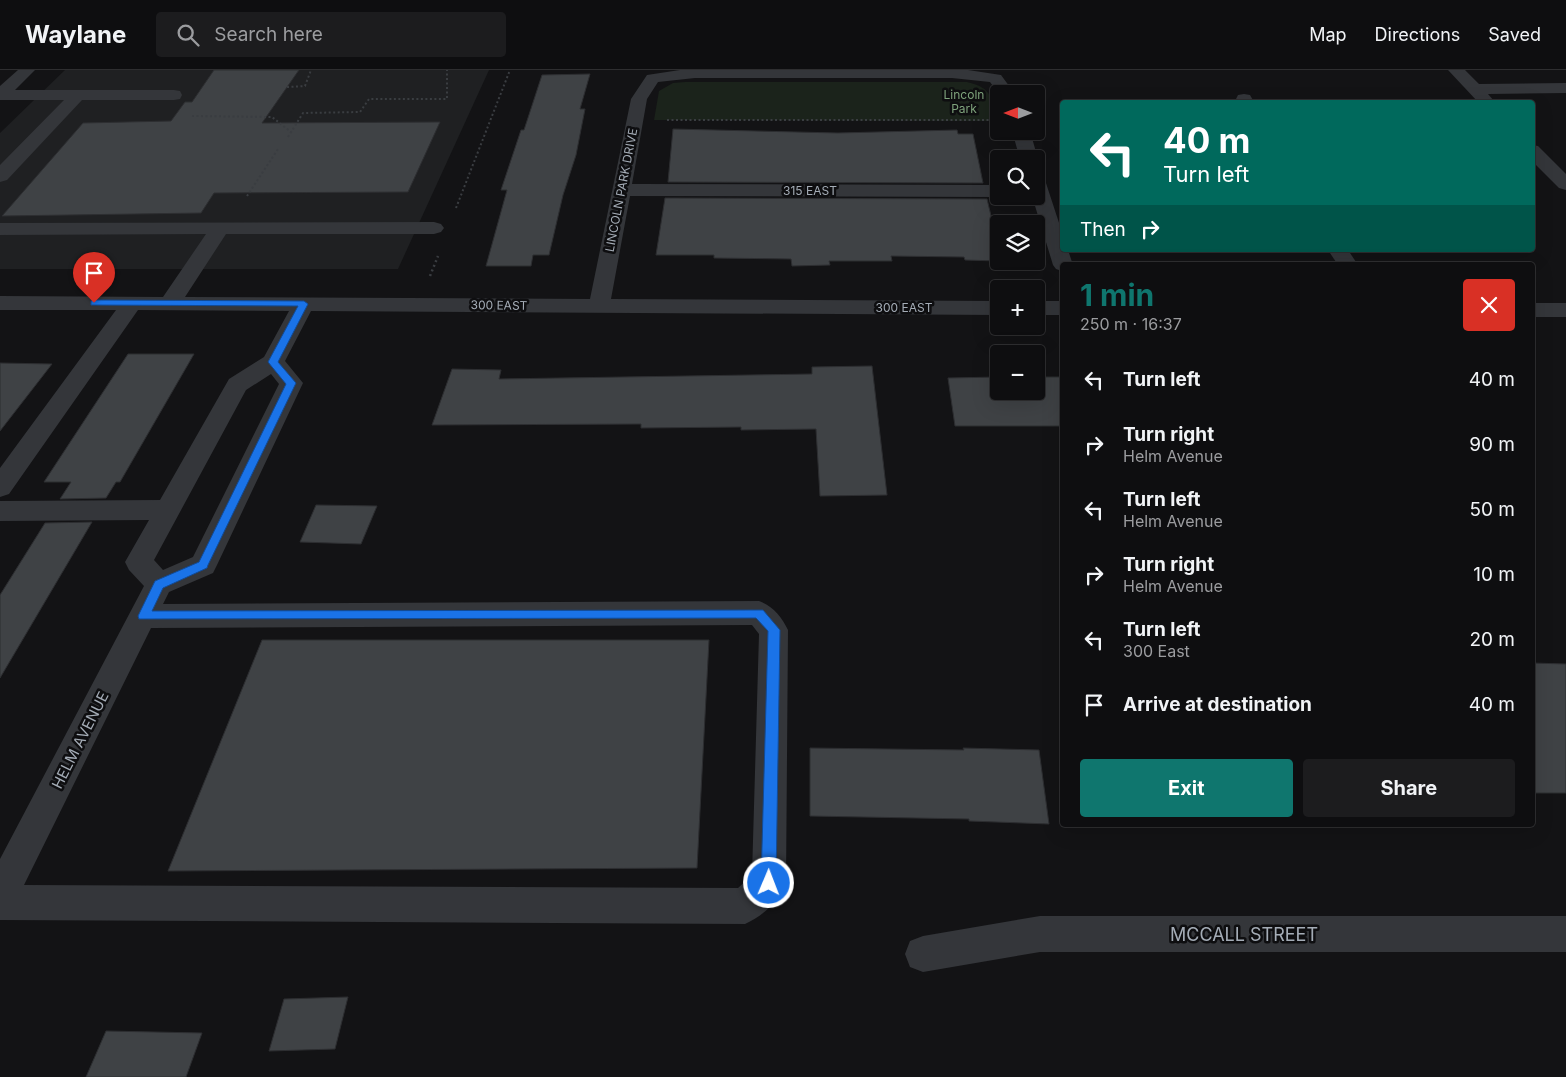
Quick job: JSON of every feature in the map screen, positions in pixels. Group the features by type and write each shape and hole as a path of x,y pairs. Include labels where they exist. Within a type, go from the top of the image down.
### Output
{"street":[{"path":"0,95 27,70"},
{"path":"1456,70 1485,100"},
{"name":"LINCOLN PARK DRIVE","path":"598,306 639,99 653,78 695,74 952,73 995,78 1000,85"},
{"path":"1474,89 1566,88"},
{"path":"0,95 174,95"},
{"path":"0,176 78,95"},
{"path":"1535,153 1566,184"},
{"name":"315 EAST","path":"621,190 990,191"},
{"path":"1043,205 1062,262"},
{"path":"0,229 434,228"},
{"path":"170,303 220,229"},
{"name":"300 EAST","path":"0,303 990,308"},
{"path":"0,487 132,303"},
{"path":"273,362 291,383 203,565 159,584 140,562 237,385 273,362 304,304"},
{"path":"1045,308 1060,308"},
{"path":"1535,310 1566,310"},
{"path":"0,511 168,510"},
{"name":"HELM AVENUE","path":"0,895 159,584"},
{"path":"0,902 744,906 769,883 774,630 759,614 144,616"},
{"name":"MCCALL STREET","path":"923,954 1040,934 1566,934"}],"path":[{"path":"287,87 305,86 311,70"},
{"path":"288,137 303,113 360,112 369,99 447,99 447,70"},
{"path":"454,215 510,70"},
{"path":"189,116 272,117 291,132"},
{"path":"659,120 990,120"},
{"path":"247,196 278,149"},
{"path":"429,279 440,251"}],"shaded area":[{"path":"65,70 489,70 398,269 0,269 0,133"}],"green space":[{"name":"Lincoln Park","path":"967,82 982,87 990,95 990,121 654,120 659,91 673,83"}],"building":[{"path":"214,70 299,70 262,123 440,122 408,192 214,193 201,213 2,216 83,123 171,121 185,102 192,102"},
{"path":"590,74 580,109 585,109 576,155 563,195 549,255 533,255 531,266 486,266 507,190 501,190 521,130 524,130 542,75"},
{"path":"673,129 838,133 957,130 958,134 973,134 983,183 668,182"},
{"path":"665,198 987,199 991,215 990,261 965,260 964,257 891,256 892,261 829,261 830,265 792,266 791,259 714,258 714,255 656,255"},
{"path":"128,354 194,354 120,482 116,482 106,498 60,499 71,482 44,482"},
{"path":"0,363 52,364 0,431"},
{"path":"872,366 887,495 820,496 816,429 741,430 741,427 641,428 641,424 432,425 452,369 501,370 499,379 812,374 812,367"},
{"path":"990,377 990,400 1045,400 1045,377 1060,377 1060,426 955,426 948,378"},
{"path":"316,505 377,506 361,544 300,542"},
{"path":"92,522 0,678 0,595 45,523"},
{"path":"262,640 709,640 697,868 168,871"},
{"path":"1535,663 1566,664 1566,793 1535,793"},
{"path":"810,748 1039,750 1049,824 969,821 969,819 810,816"},
{"path":"348,997 335,1049 269,1051 284,999"},
{"path":"106,1031 202,1033 186,1077 86,1077"}],"route":[{"path":"94,303 304,304 273,362 291,383 203,565 159,584 144,616 759,614 774,630 769,883"}]}
